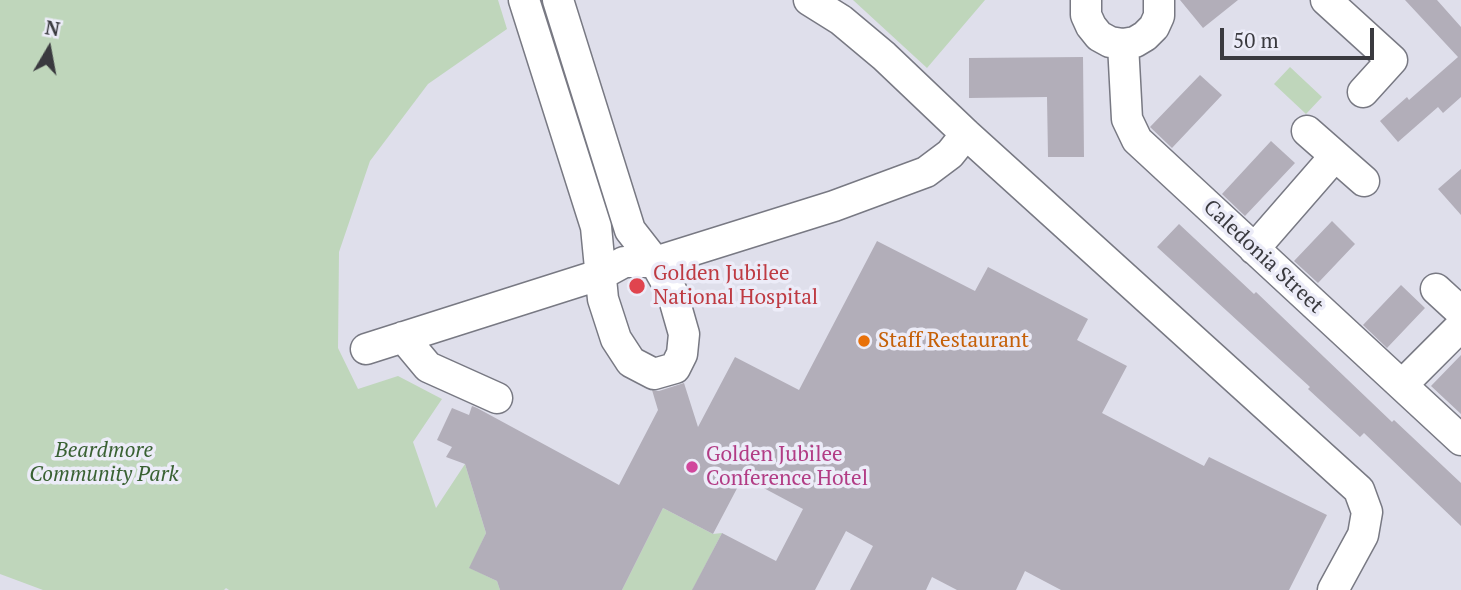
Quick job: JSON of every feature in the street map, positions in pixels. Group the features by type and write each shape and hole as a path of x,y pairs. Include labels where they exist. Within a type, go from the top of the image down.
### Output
{"street":[{"path":"524,0 596,227 603,299 616,339 631,362 654,374 675,368 682,354 684,334 672,292 655,262 631,230 558,0"},
{"path":"808,0 841,20 884,56 966,134 1359,490 1367,512 1363,535 1333,590"},
{"path":"1086,0 1086,15 1099,36 1110,42 1123,44 1135,42 1154,27 1159,0"},
{"path":"1326,0 1392,60 1363,92"},
{"name":"Caledonia Street","path":"1123,44 1127,119 1137,140 1461,440"},
{"path":"1307,131 1364,181"},
{"path":"366,349 602,274 624,262 655,262 822,210 926,172 950,153 966,134"},
{"path":"1254,249 1335,156"},
{"path":"1436,289 1461,312"},
{"path":"1402,385 1461,326"},
{"path":"403,337 428,367 496,398"}],"green space":[{"name":"Beardmore Community Park","path":"0,0 498,0 507,29 428,84 370,161 339,252 338,348 358,389 398,376 442,399 413,442 436,508 465,464 486,533 470,568 497,581 500,590 43,590 0,574"},
{"path":"853,0 985,0 927,68"},
{"path":"1290,67 1322,97 1306,114 1274,84"},
{"path":"663,508 713,534 722,533 694,590 622,590"}],"building":[{"path":"1180,0 1238,0 1203,28"},
{"path":"1405,0 1437,0 1461,27 1461,97 1443,113 1438,107 1398,142 1380,121 1407,97 1409,100 1458,57"},
{"path":"1083,57 1084,157 1048,157 1047,97 969,98 969,58"},
{"path":"1200,75 1222,95 1172,148 1150,127"},
{"path":"1271,141 1295,163 1245,216 1222,194"},
{"path":"1461,169 1461,215 1438,189"},
{"path":"1332,221 1355,244 1318,283 1294,261"},
{"path":"1179,224 1461,483 1461,526 1364,433 1360,437 1308,389 1310,387 1157,247"},
{"path":"877,241 975,291 988,267 1088,319 1077,340 1127,366 1102,413 1204,466 1209,457 1327,515 1289,590 1061,590 1025,571 1016,590 957,590 932,577 926,590 850,590 873,546 846,531 815,590 692,590 722,533 776,561 803,509 743,477 713,534 663,508 622,590 500,590 497,581 469,568 486,533 465,464 446,457 452,447 437,440 452,408 469,415 472,406 477,408 619,485 658,410 652,390 659,391 684,383 698,427 735,357 799,390"},
{"path":"1401,285 1425,308 1387,348 1363,325"},
{"path":"1461,355 1461,414 1431,386"}],"place":[{"name":"Golden Jubilee National Hospital","path":"637,286"},
{"name":"Staff Restaurant","path":"864,341"},
{"name":"Golden Jubilee Conference Hotel","path":"692,467"}]}
